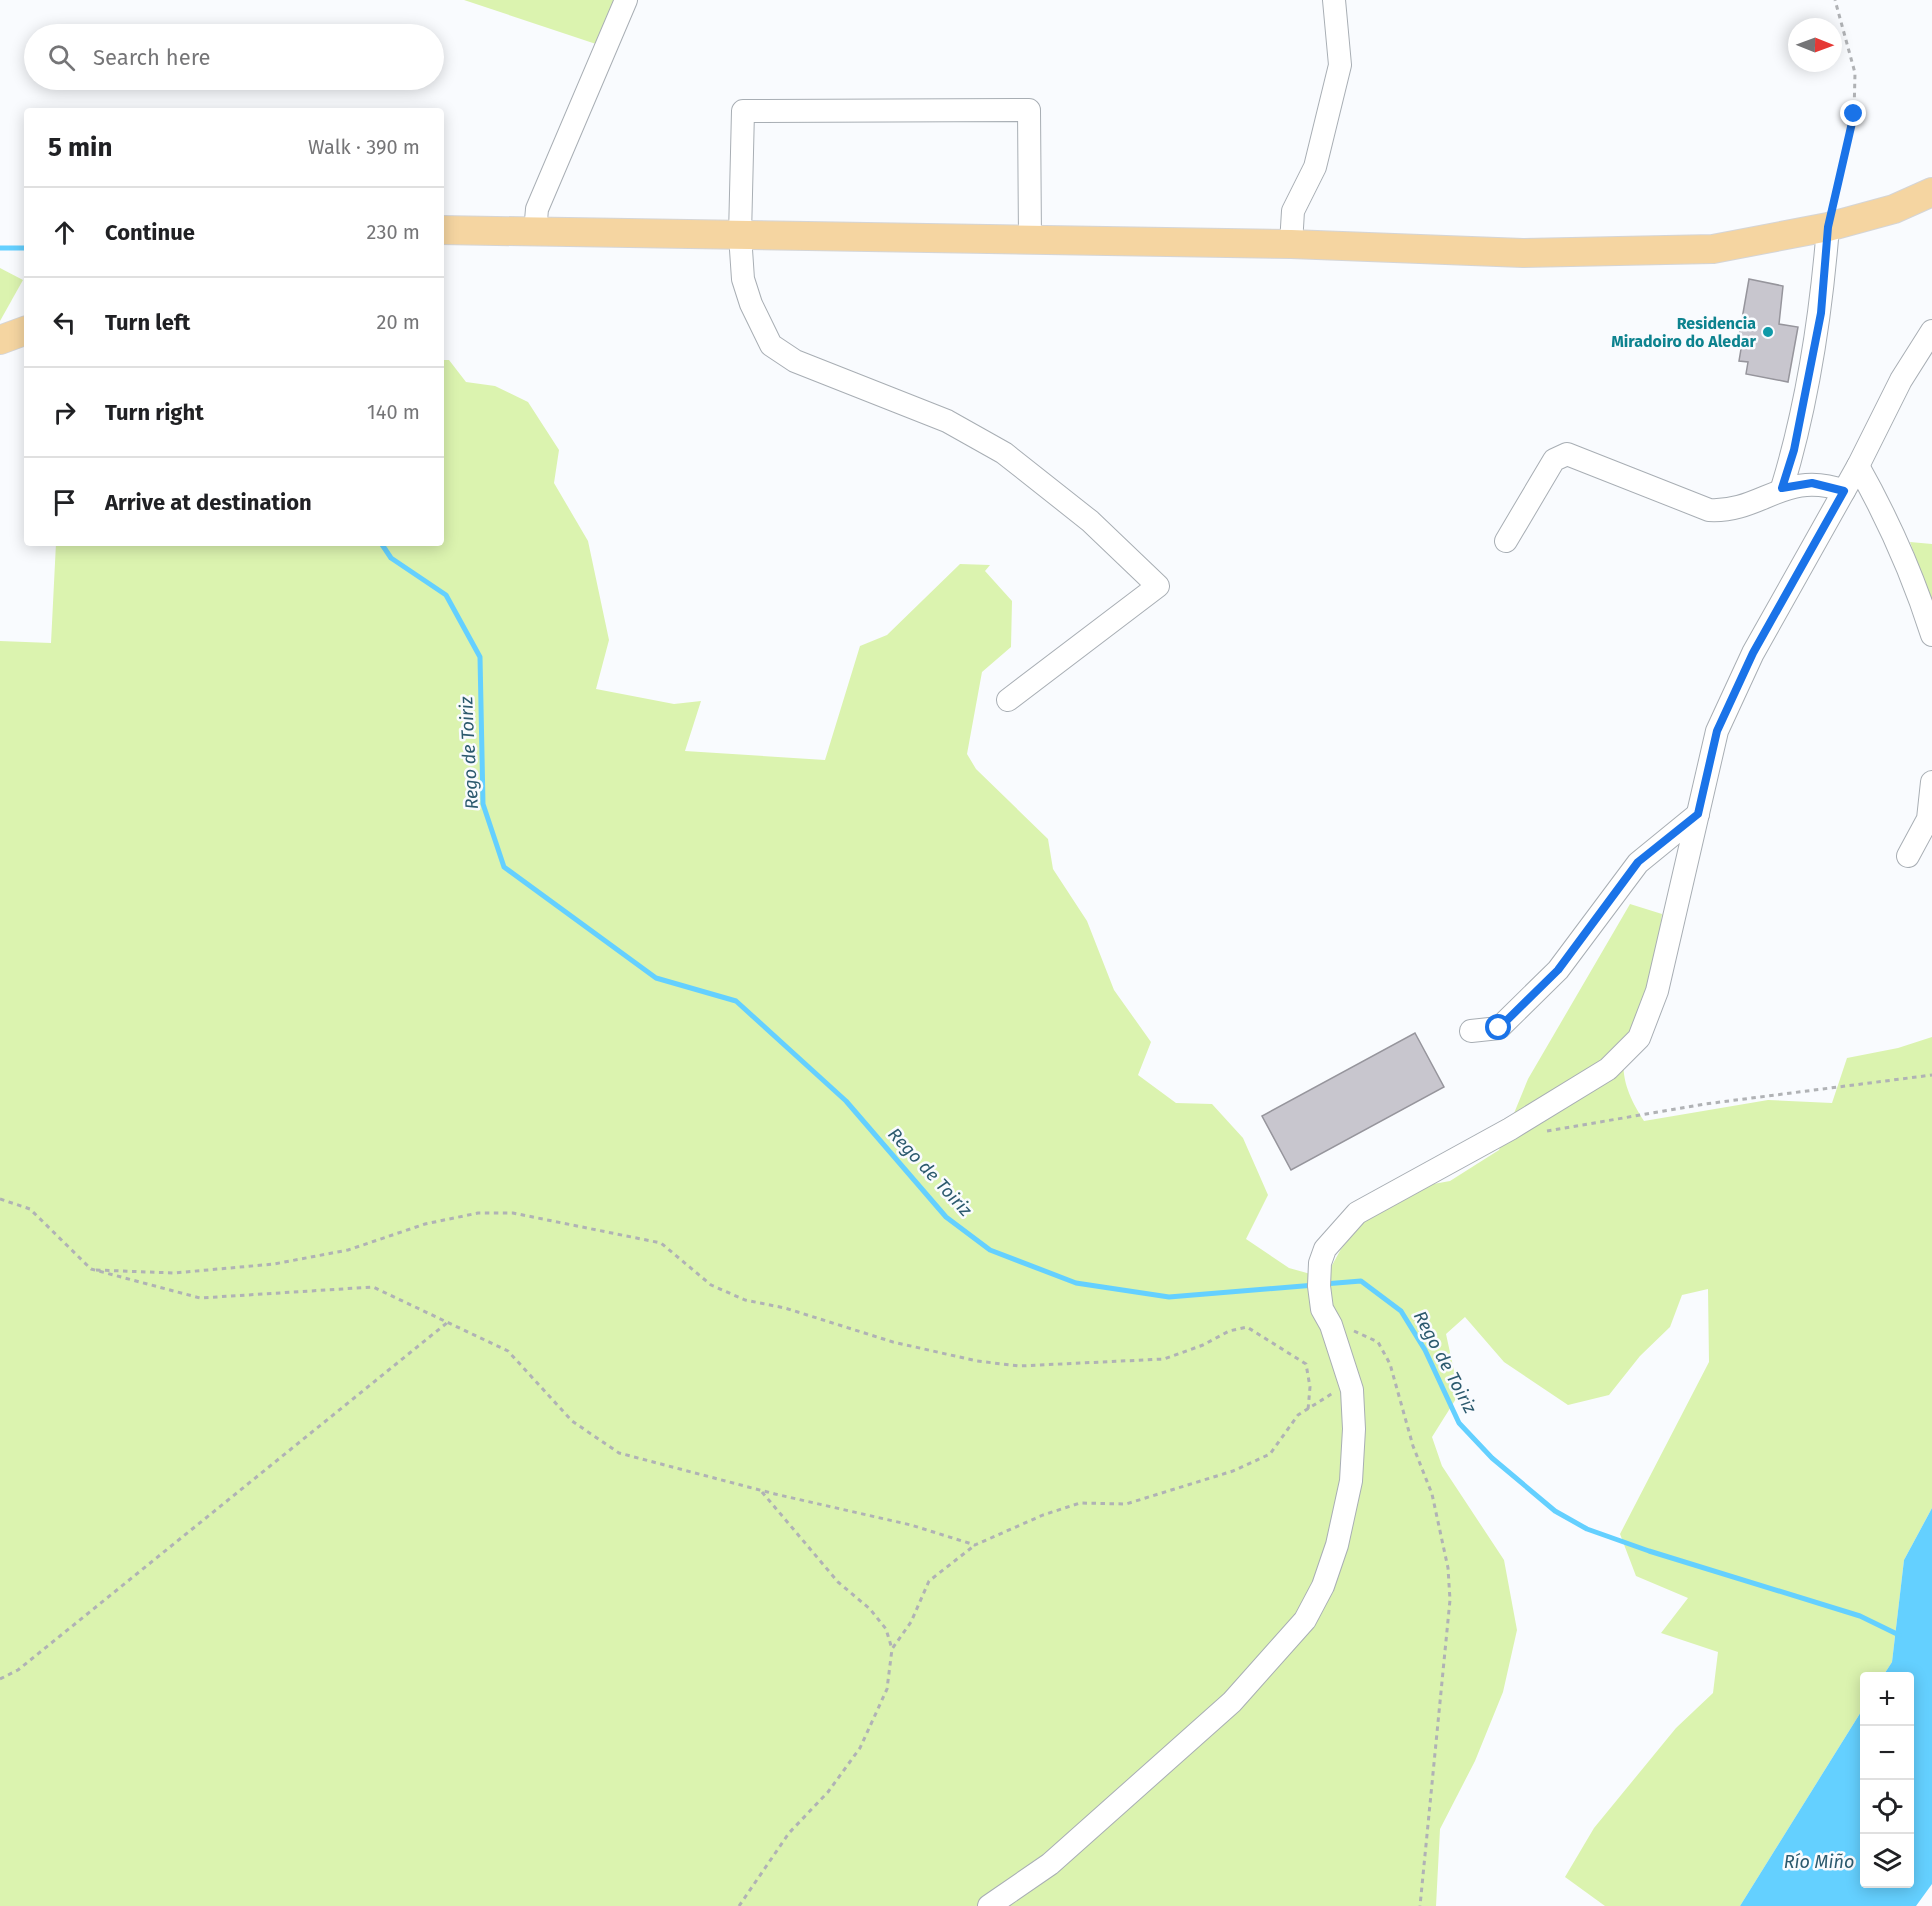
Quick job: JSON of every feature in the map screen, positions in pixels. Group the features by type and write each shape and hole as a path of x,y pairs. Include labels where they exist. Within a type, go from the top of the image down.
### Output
{"main road":[{"path":"444,230 1291,244 1523,253 1713,249 1828,227 1894,209 1932,192"},
{"path":"0,340 24,331"}],"street":[{"path":"535,232 537,209 626,0"},
{"path":"1291,244 1293,211 1315,167 1341,65 1334,0"},
{"path":"1008,700 1158,586 1090,521 1004,453 947,421 795,361 771,345 751,304 743,279 740,235 743,111 1029,110 1030,240"},
{"path":"1782,488 1794,450 1821,313 1828,227"},
{"path":"988,1906 1050,1864 1232,1702 1305,1620 1323,1586 1337,1545 1351,1481 1354,1429 1352,1390 1319,1286 1322,1257 1329,1242 1357,1213 1510,1129 1608,1069 1639,1038 1657,991 1717,731 1753,653 1858,466 1901,380 1932,331"},
{"path":"1506,541 1554,460 1567,454 1709,510 1728,511 1782,488 1812,483 1844,491"},
{"path":"1858,466 1884,513 1912,574 1932,635"},
{"path":"1908,856 1928,819 1932,782"},
{"path":"1471,1031 1499,1028 1558,970 1638,862 1698,814"}],"path":[{"path":"1828,227 1854,114 1856,74 1835,0"},
{"path":"1546,1131 1705,1104 1932,1075"},
{"path":"0,1199 30,1209 92,1269 200,1298 373,1287 508,1352 572,1421 619,1453 760,1490 911,1525 975,1545"},
{"path":"92,1269 174,1273 274,1264 348,1250 426,1224 478,1213 513,1213 661,1243 711,1285 745,1300 785,1308 893,1342 977,1362 1019,1366 1134,1358 1164,1359 1203,1345 1228,1331 1247,1327 1306,1364 1310,1387 1308,1410"},
{"path":"1327,1317 1378,1342 1390,1364 1413,1446 1432,1494 1448,1568 1450,1600 1420,1906"},
{"path":"0,1679 18,1670 448,1322"},
{"path":"892,1649 911,1622 929,1581 975,1545 1043,1515 1080,1503 1126,1504 1233,1471 1270,1454 1299,1414 1334,1393 1352,1390"},
{"path":"739,1906 789,1833 828,1792 860,1748 887,1689 892,1649 886,1629 870,1609 838,1582 760,1490"}],"green space":[{"path":"464,0 619,0 605,47"},
{"path":"0,268 23,280 0,321"},
{"path":"444,360 449,360 466,382 495,386 528,402 559,450 554,483 588,541 609,640 596,689 674,704 701,701 685,751 825,760 860,646 887,635 960,564 990,565 985,571 1012,601 1011,647 982,672 967,754 976,769 1048,839 1053,869 1087,921 1114,990 1151,1042 1138,1075 1176,1103 1212,1104 1243,1138 1268,1195 1246,1239 1289,1268 1325,1278 1341,1249 1375,1208 1411,1188 1450,1181 1499,1150 1528,1079 1630,904 1662,914 1654,974 1626,1047 1624,1062 1625,1079 1631,1098 1644,1121 1768,1100 1832,1103 1847,1058 1898,1048 1932,1037 1932,1508 1904,1560 1892,1662 1886,1672 1860,1672 1860,1713 1740,1906 1605,1906 1565,1877 1594,1828 1676,1728 1713,1693 1718,1652 1661,1633 1688,1598 1636,1576 1620,1534 1709,1362 1708,1289 1682,1295 1670,1327 1640,1356 1609,1395 1568,1405 1504,1362 1465,1317 1446,1334 1459,1394 1432,1437 1442,1466 1504,1560 1517,1630 1503,1692 1475,1761 1440,1829 1436,1906 0,1906 0,641 51,643 56,546 444,546"},
{"path":"1910,542 1932,544 1932,603"}],"water":[{"name":"Río Miño","path":"1932,1508 1932,1884 1916,1906 1740,1906 1860,1713 1860,1888 1914,1888 1914,1672 1886,1672 1892,1662 1904,1560"}],"building":[{"name":"Residencia Miradoiro do Aledar","path":"1749,279 1783,286 1779,324 1798,327 1788,382 1746,374 1748,362 1739,361 1743,337 1739,336"},
{"path":"1415,1033 1444,1087 1291,1170 1262,1116"}],"waterway":[{"name":"Rego de Toiriz","path":"0,248 24,248"},
{"name":"Rego de Toiriz","path":"383,546 391,558 446,595 480,657 483,804 504,867 656,978 736,1001 846,1101 946,1217 990,1250 1076,1283 1169,1297 1315,1285"},
{"name":"Rego de Toiriz","path":"1324,1284 1361,1281 1401,1311 1425,1350 1459,1423 1492,1458 1555,1511 1587,1529 1649,1551 1860,1616 1899,1635"}],"place":[{"name":"Residencia Miradoiro do Aledar","path":"1768,332"}],"route":[{"path":"1499,1028 1558,970 1638,862 1698,814 1717,731 1753,653 1844,491 1812,483 1782,488 1794,450 1821,313 1828,227 1854,114"}]}
